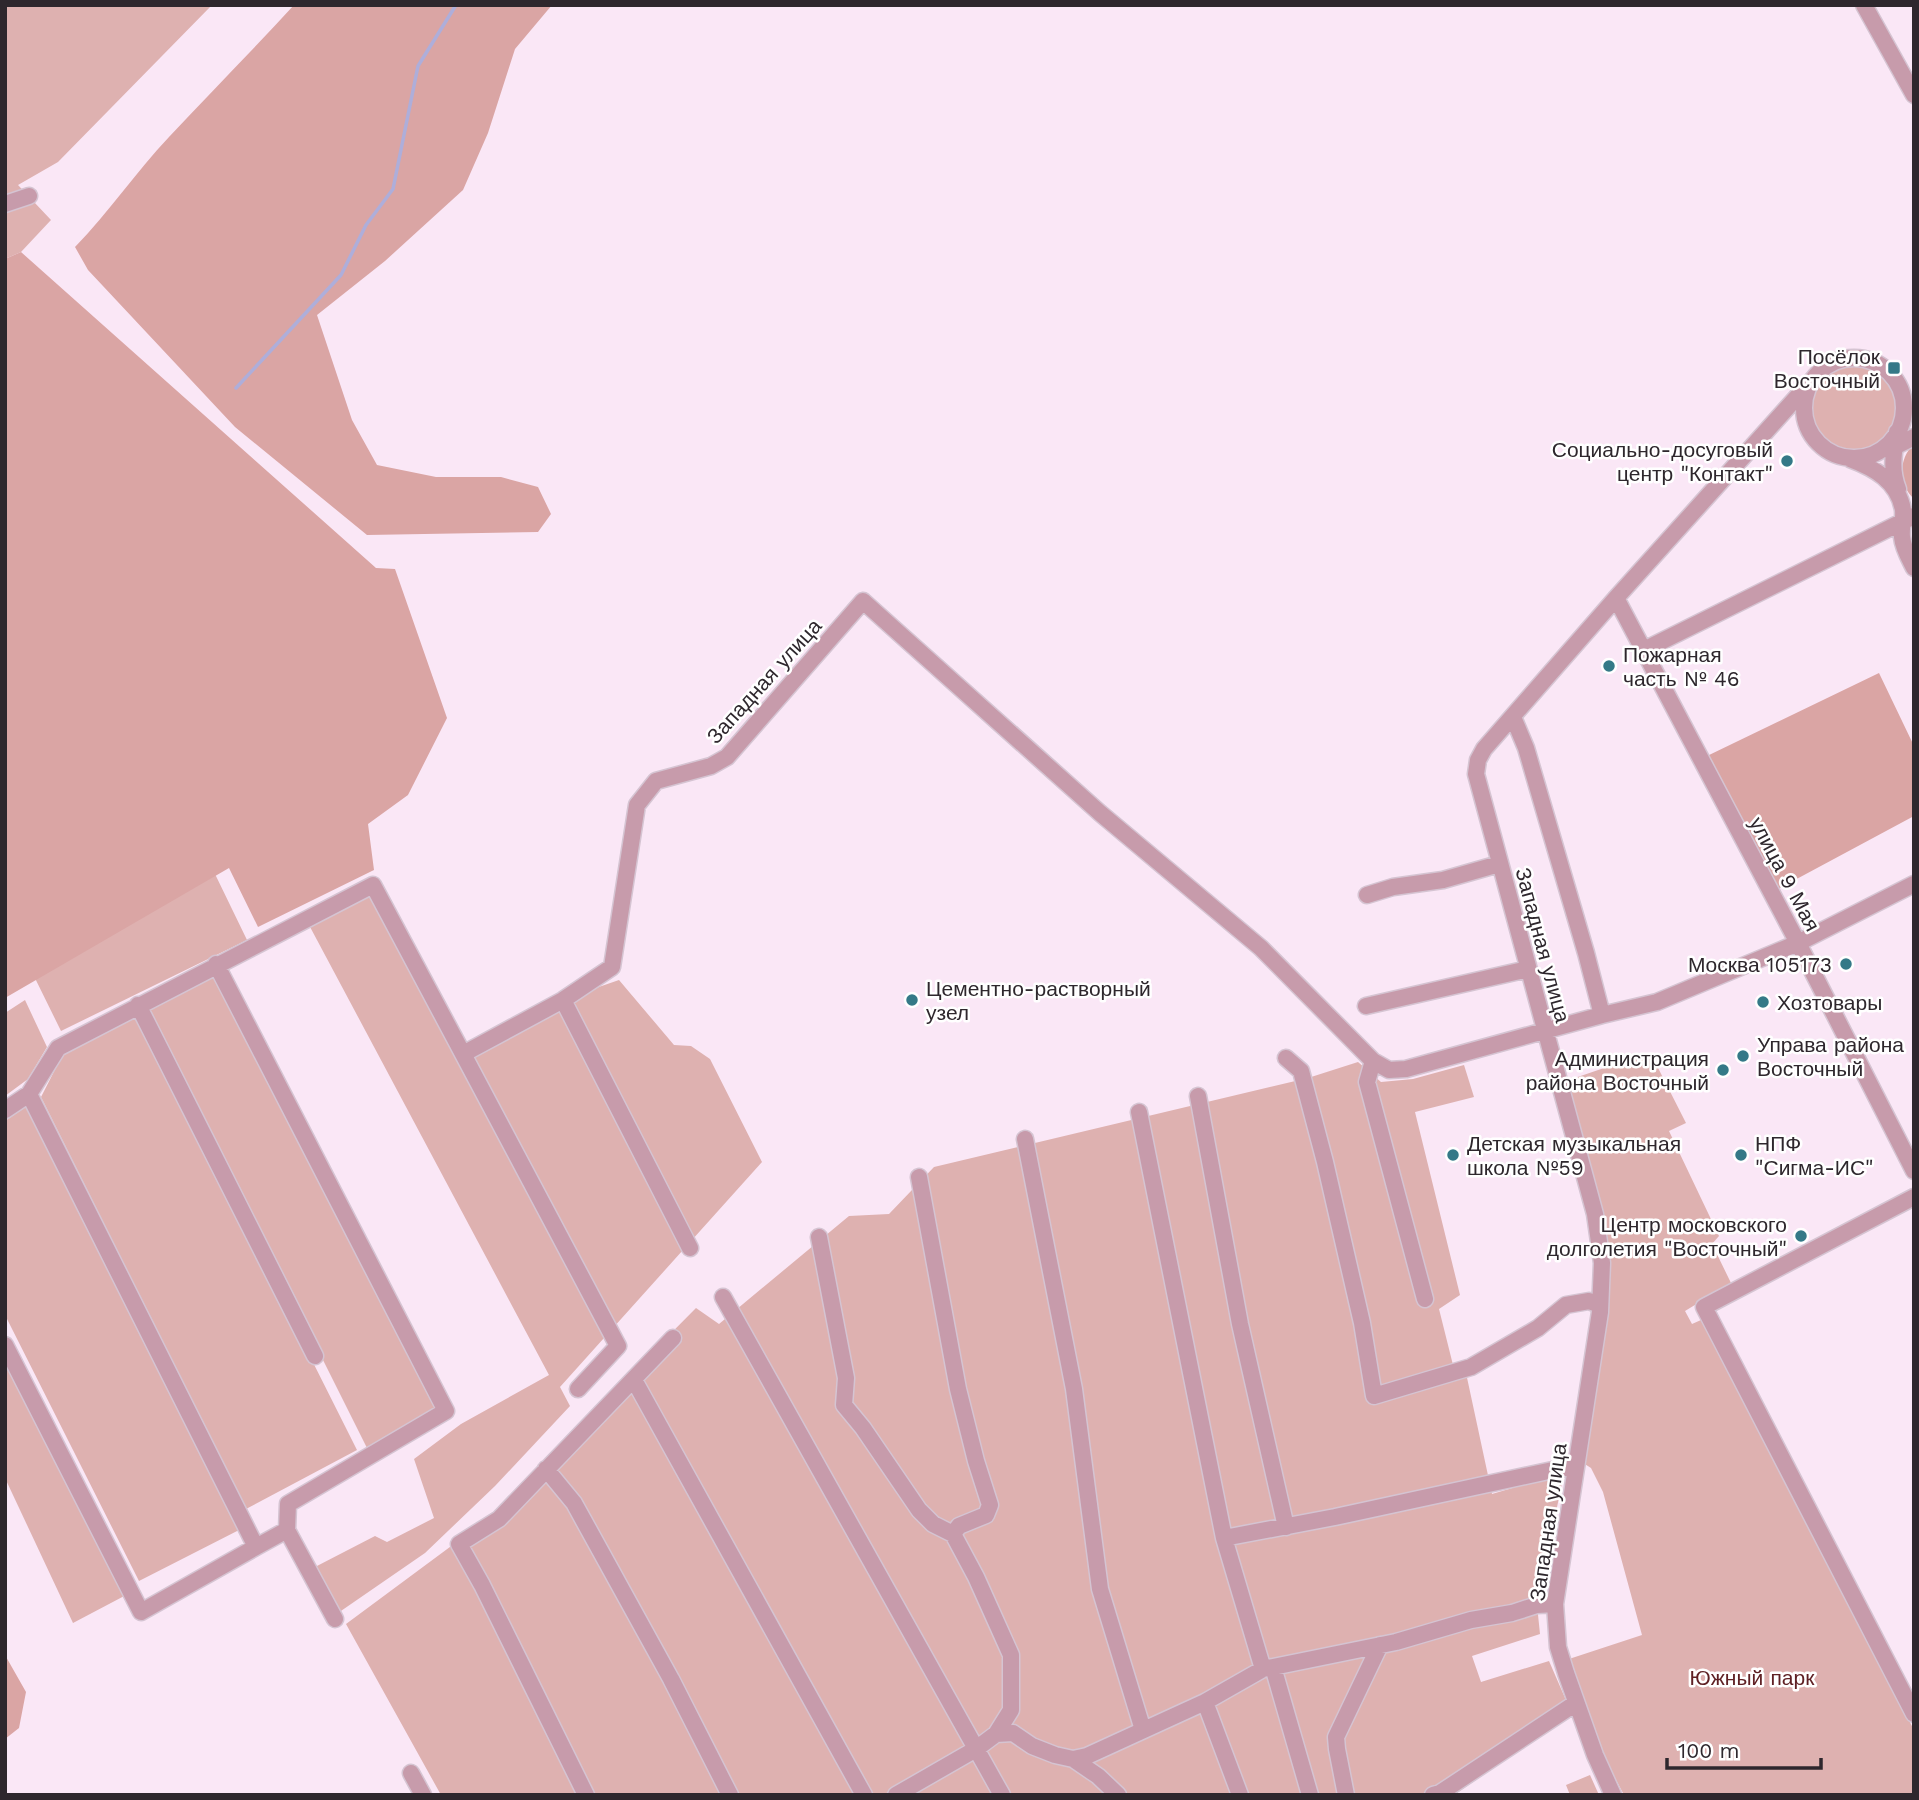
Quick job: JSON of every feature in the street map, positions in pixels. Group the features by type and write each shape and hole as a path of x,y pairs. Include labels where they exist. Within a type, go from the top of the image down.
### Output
{"street":[{"path":"1864,5 1914,95"},
{"path":"5,204 29,196"},
{"path":"1815,438 1804,412 1807,391 1814,378 1830,364 1850,358 1871,361 1914,395"},
{"path":"1892,376 1900,391 1903,405 1892,465 1893,477 1910,516 1905,550 1914,568"},
{"name":"Западная улица","path":"1613,1795 1595,1755 1558,1647 1555,1604 1600,1305 1602,1263 1595,1214 1476,775 1478,760 1484,749 1616,598 1814,378"},
{"path":"1783,413 1828,450 1873,469 1888,480 1910,516"},
{"path":"1841,456 1869,455 1896,439 1914,437"},
{"path":"1644,650 1910,516"},
{"name":"улица 9 Мая","path":"1616,598 1798,943 1914,1171"},
{"name":"Западная улица","path":"463,1055 563,1000 612,967 637,805 656,781 712,766 727,757 863,601 1102,814 1261,948 1373,1061"},
{"path":"1513,717 1530,761 1602,1015"},
{"path":"1367,895 1393,887 1443,880 1499,864"},
{"path":"1425,1300 1367,1082 1373,1061 1389,1070 1406,1069 1657,1002 1798,943 1914,884"},
{"path":"5,1110 29,1094 58,1048 373,885 618,1346 578,1390"},
{"path":"216,964 446,1411 288,1504 287,1530 335,1619"},
{"path":"1366,1006 1528,969"},
{"path":"563,1000 690,1248"},
{"path":"138,1005 315,1356"},
{"path":"1286,1058 1301,1071 1325,1163 1362,1323 1374,1396 1471,1367 1538,1328 1566,1305 1589,1301 1600,1305"},
{"path":"29,1094 256,1547"},
{"path":"1198,1096 1240,1324 1286,1527"},
{"path":"1139,1112 1224,1538 1310,1795"},
{"path":"1025,1139 1074,1389 1100,1589 1143,1730"},
{"path":"919,1177 958,1389 990,1505 986,1515 959,1526 953,1534"},
{"path":"1914,1197 1704,1307 1914,1714"},
{"path":"819,1237 846,1378 844,1405 919,1510 933,1524 953,1534 1012,1655 1011,1710 996,1734 976,1749 896,1795"},
{"path":"723,1297 1002,1795"},
{"path":"586,1795 459,1544 499,1519 673,1338"},
{"path":"5,1345 141,1612 287,1530"},
{"path":"635,1380 864,1795"},
{"path":"1224,1538 1576,1465"},
{"path":"546,1469 574,1503 671,1679 730,1795"},
{"path":"1073,1759 1087,1756 1205,1702 1268,1668 1380,1646 1471,1620 1512,1613 1537,1605 1555,1604"},
{"path":"1346,1795 1336,1737 1380,1646"},
{"path":"1205,1702 1240,1795"},
{"path":"1433,1795 1440,1793 1576,1703"},
{"path":"996,1734 1013,1734 1032,1746 1073,1759 1098,1776 1118,1795"},
{"path":"411,1773 423,1795"}],"green space":[{"path":"5,5 212,5 58,162 18,185 51,220 21,252 5,259"},
{"path":"1853,365 1870,369 1884,378 1893,392 1897,409 1893,426 1884,440 1870,449 1853,453 1836,449 1822,440 1813,426 1809,409 1813,392 1822,378 1836,369"},
{"path":"215,874 247,940 61,1031 29,966"},
{"path":"370,894 461,1062 593,989 619,980 674,1045 691,1046 710,1059 762,1162 560,1387 570,1406 495,1486 425,1553 338,1613 315,1567 375,1536 387,1542 434,1518 414,1459 461,1424 549,1375 309,925"},
{"path":"215,973 439,1409 367,1448 147,1008"},
{"path":"25,1000 47,1047 28,1079 5,1096 5,1013"},
{"path":"138,1014 357,1450 246,1509 41,1097 62,1056"},
{"name":"Южный парк","path":"1645,1054 1653,1058 1686,1123 1669,1131 1719,1236 1712,1244 1731,1283 1685,1311 1692,1324 1701,1320 1914,1730 1914,1795 1624,1795 1606,1761 1569,1659 1642,1635 1603,1492 1591,1468 1580,1461 1609,1267 1603,1216 1566,1081"},
{"path":"1358,1062 1381,1082 1413,1079 1464,1065 1474,1097 1415,1112 1460,1295 1439,1309 1456,1377 1466,1373 1492,1494 1564,1473 1537,1605 1540,1634 1472,1656 1481,1682 1549,1661 1572,1714 1454,1795 441,1795 346,1624 485,1521 696,1308 719,1324 849,1216 889,1214 934,1167 1308,1078"},
{"path":"27,1106 241,1529 139,1581 5,1315 5,1121"},
{"path":"5,1353 128,1594 73,1623 5,1478"},
{"path":"1590,1775 1599,1795 1570,1795 1566,1785"}],"shaded area":[{"path":"294,5 552,5 515,49 488,133 463,190 385,261 317,315 352,420 377,465 436,477 501,477 538,487 551,514 538,532 367,535 235,427 88,270 75,247 157,150"},
{"path":"21,252 376,568 395,569 447,718 408,795 368,824 374,870 258,927 229,868 5,998 5,259"},
{"path":"1914,444 1914,499 1905,486 1902,472 1905,457"},
{"path":"1879,673 1914,746 1914,816 1778,889 1707,756"},
{"path":"5,1655 26,1692 19,1728 5,1739"}],"waterway":[{"path":"236,388 341,275 366,225 393,189 418,66 456,5"}],"place":[{"name":"Посёлок Восточный","path":"1894,368"},
{"name":"Социально-досуговый центр \"Контакт\"","path":"1787,461"},
{"name":"Пожарная часть № 46","path":"1609,666"},
{"name":"Москва 105173","path":"1846,964"},
{"name":"Цементно-растворный узел","path":"912,1000"},
{"name":"Хозтовары","path":"1763,1002"},
{"name":"Управа района Восточный","path":"1743,1056"},
{"name":"Администрация района Восточный","path":"1723,1070"},
{"name":"Детская музыкальная школа №59","path":"1453,1155"},
{"name":"НПФ \"Сигма-ИС\"","path":"1741,1155"},
{"name":"Центр московского долголетия \"Восточный\"","path":"1801,1236"}]}
